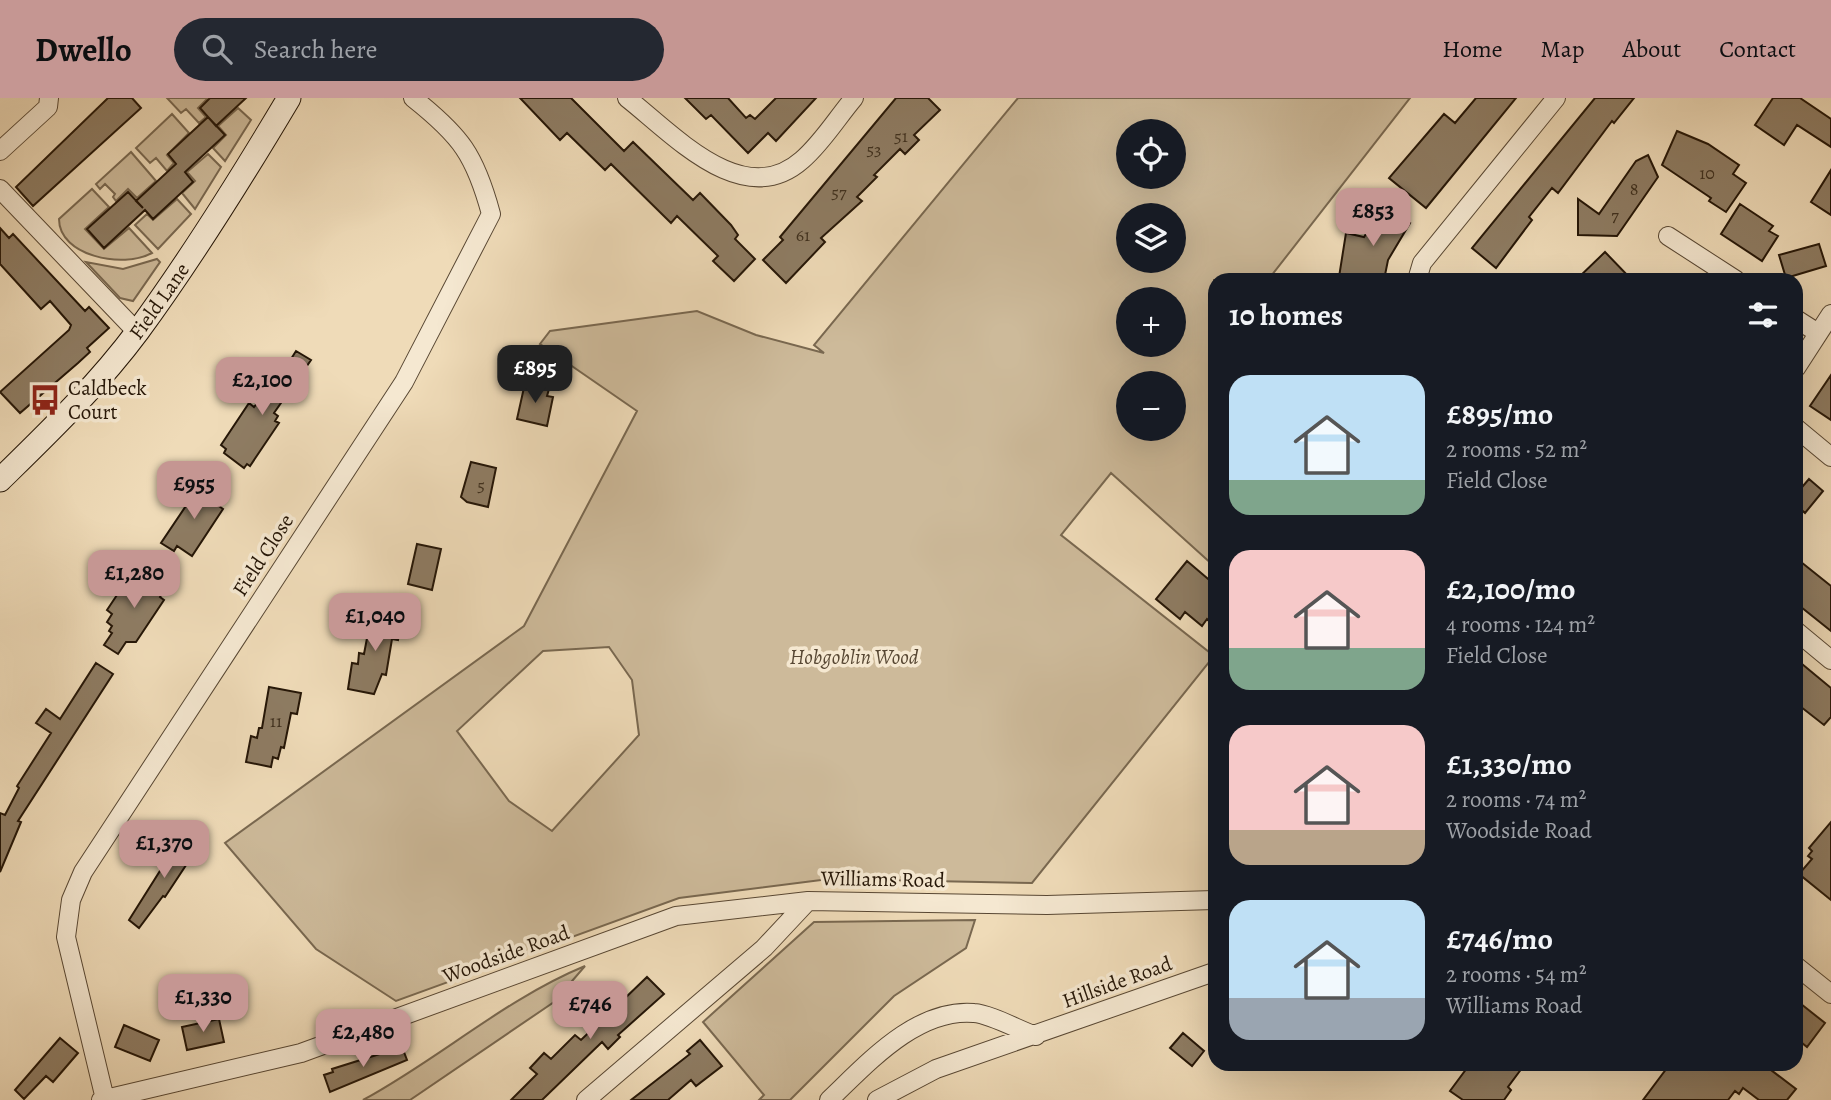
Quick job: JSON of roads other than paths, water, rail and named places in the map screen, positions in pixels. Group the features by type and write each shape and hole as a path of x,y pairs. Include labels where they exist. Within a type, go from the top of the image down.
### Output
{"street":[{"path":"0,151 48,107 49,98"},
{"name":"Field Lane","path":"0,480 91,387 137,332 231,196 289,98"},
{"name":"Field Close","path":"103,1100 66,937 71,900 83,872 404,382 492,214 479,169 451,127 413,98"},
{"path":"627,98 649,104 718,168 751,179 775,175 804,159 854,98"},
{"path":"1419,273 1422,263 1556,98"},
{"path":"0,189 137,332"},
{"path":"1668,236 1725,273"},
{"path":"1803,357 1831,314"},
{"path":"1803,323 1818,333"},
{"path":"1803,434 1831,457"},
{"path":"1803,637 1831,660"},
{"name":"Williams Road","path":"586,1100 764,948 807,901 1047,905 1208,900"},
{"name":"Woodside Road","path":"103,1100 301,1053 676,916 807,901"},
{"path":"1803,972 1831,994"},
{"name":"Hillside Road","path":"877,1100 936,1069 1208,974"},
{"path":"830,1100 889,1041 939,1018 975,1013 1036,1036"}],"place":[{"name":"Caldbeck Court","path":"45,400"}],"park label":[{"name":"Hobgoblin Wood","path":"854,657"}]}
